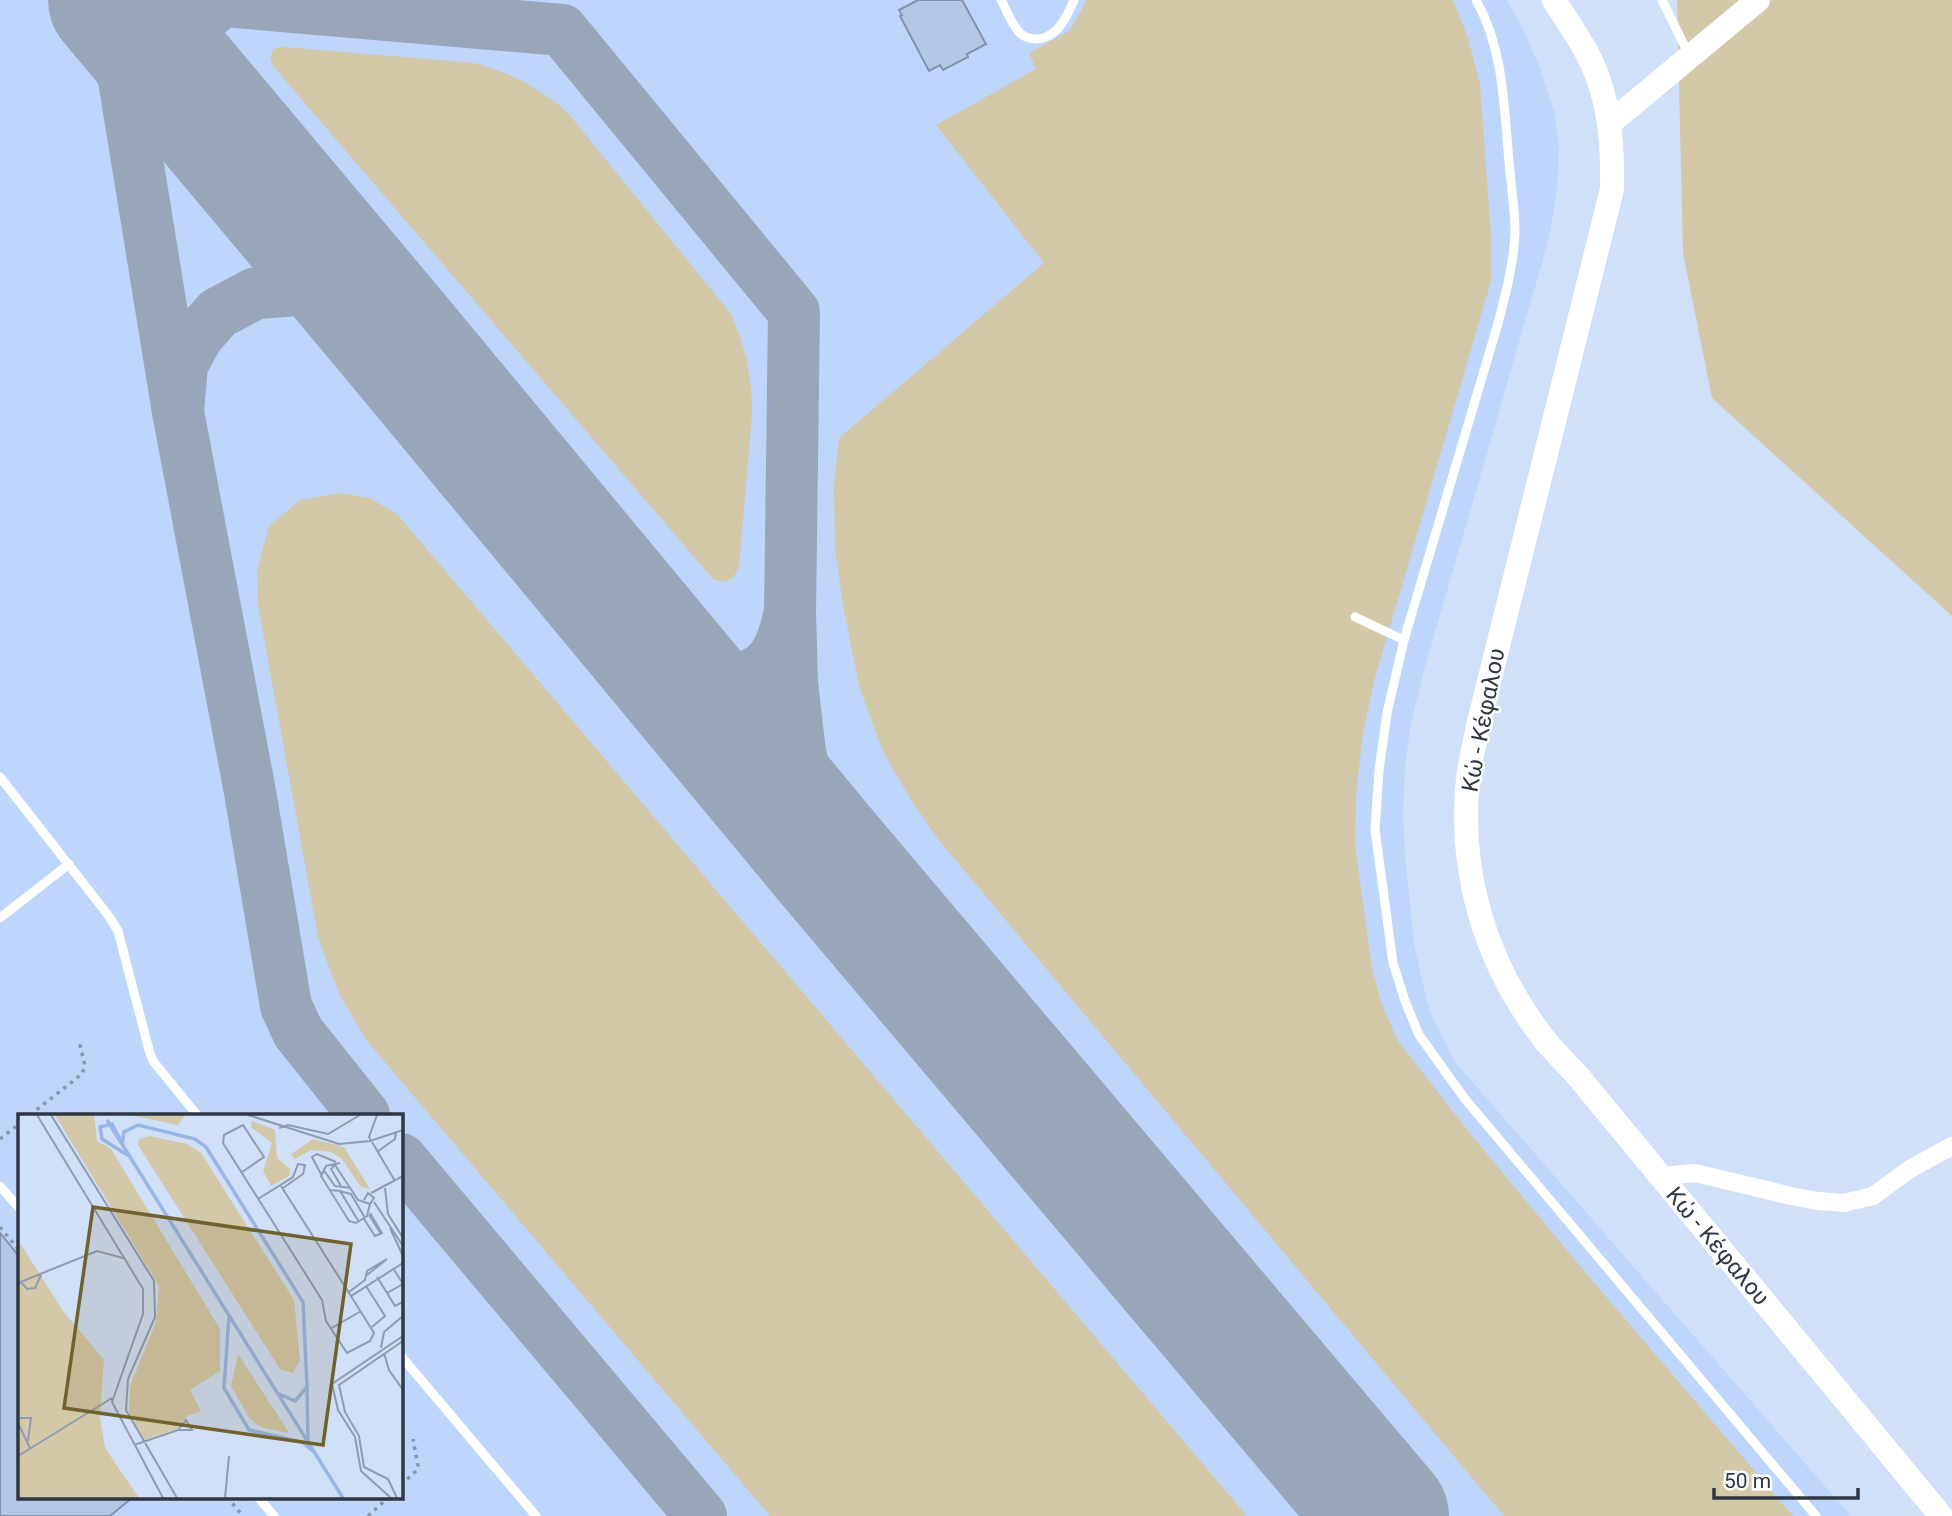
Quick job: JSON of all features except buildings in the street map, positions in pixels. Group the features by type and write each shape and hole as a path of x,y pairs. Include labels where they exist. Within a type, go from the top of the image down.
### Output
{"main road":[{"name":"Κώ - Κέφαλου","path":"1554,0 1584,47 1604,96 1613,151 1612,188 1478,726 1468,777 1468,861 1477,907 1497,965 1515,998 1542,1037 1577,1075 1941,1516"},
{"path":"1610,123 1758,0"}],"street":[{"path":"1660,1175 1695,1173 1791,1196 1844,1203 1873,1196 1910,1169 1952,1146"}],"lane":[{"path":"1001,0 1023,36 1042,39 1056,31 1063,23 1074,0"},
{"path":"1476,0 1483,12 1496,51 1503,92 1515,232 1508,285 1497,327 1404,640 1387,713 1379,770 1375,830 1393,963 1419,1035 1465,1099 1816,1516"},
{"path":"1662,0 1690,57"},
{"path":"1355,617 1404,640"},
{"path":"0,777 118,931 153,1060 196,1114"},
{"path":"0,918 69,864"},
{"path":"0,1186 18,1207"},
{"path":"402,1357 536,1516"},
{"path":"259,1498 274,1516"}],"path":[{"path":"31,1114 82,1074 85,1066 79,1041"},
{"path":"0,1139 18,1125"},
{"path":"0,1227 18,1249"},
{"path":"402,1484 418,1466 412,1439"},
{"path":"228,1498 243,1516"},
{"path":"368,1516 388,1498"}],"shaded area":[{"path":"0,0 1507,0 1540,68 1554,111 1559,148 1557,188 1542,263 1411,723 1405,767 1403,814 1414,943 1422,981 1431,1014 1455,1062 1851,1516 0,1516"},
{"path":"1086,0 1453,0 1468,38 1480,85 1491,235 1491,281 1375,678 1363,733 1356,795 1355,845 1372,969 1382,1005 1398,1041 1472,1136 1585,1272 1793,1516 1504,1516 937,838 883,752 859,686 835,549 834,484 839,438 1044,263 936,125 1036,69 1029,53 1069,31"},
{"path":"1677,0 1952,0 1952,616 1712,398 1683,253"},
{"path":"283,47 474,63 524,82 567,112 731,314 740,337 747,362 752,414 739,567 733,578 724,582 713,579 273,66 270,58 273,49"},
{"path":"341,493 369,498 397,514 1247,1516 770,1516 367,1041 339,994 318,937 258,605 257,570 269,526 300,500"}],"taxiway":[{"path":"111,0 178,412 182,365 197,337 218,313 256,293 313,289 355,305 393,334"},
{"path":"212,0 562,30 794,312 790,612 792,683 800,753 827,857"},
{"path":"200,104 183,66 185,43 204,16 223,1"},
{"path":"178,412 250,792 286,1006 298,1032 363,1114"},
{"path":"663,660 687,678 700,682 724,683 746,677 757,672 772,659 782,640 789,616"},
{"path":"402,1160 701,1516"}],"runway":[{"path":"113,0 827,857 1384,1516"}]}
